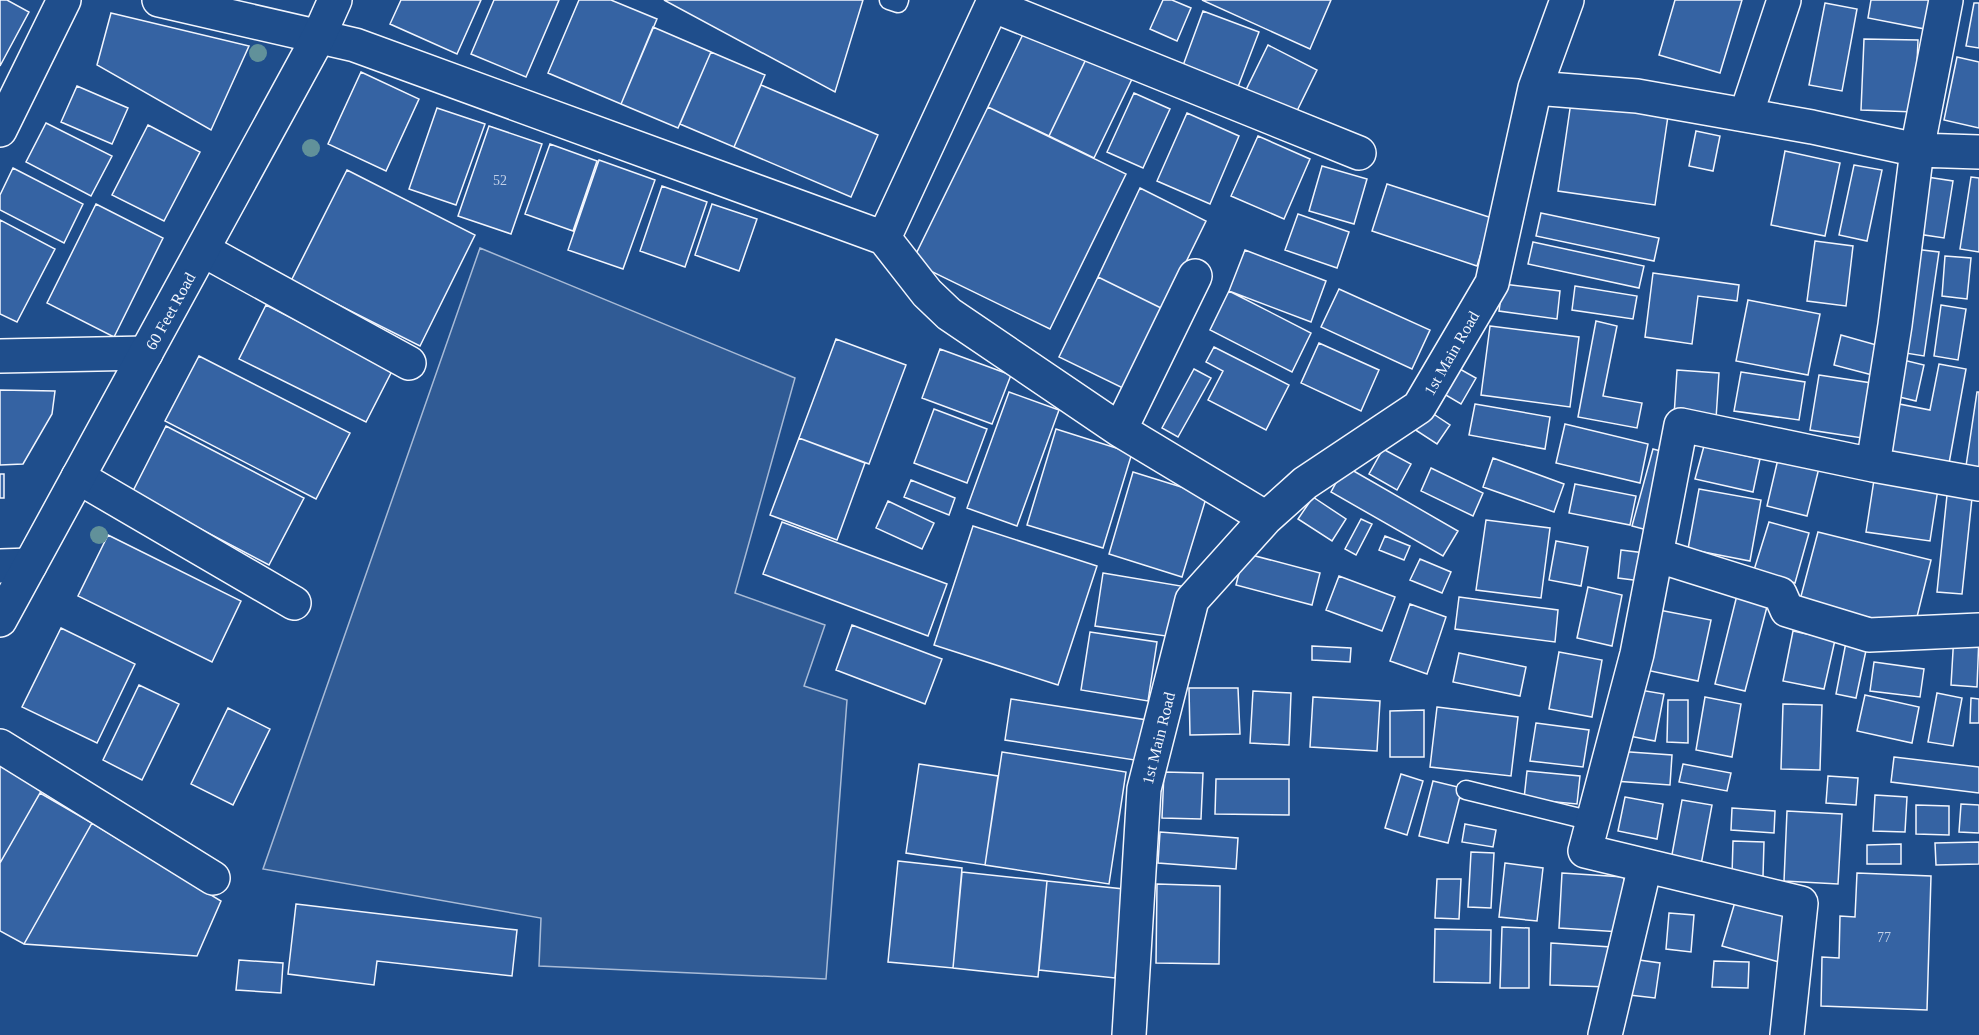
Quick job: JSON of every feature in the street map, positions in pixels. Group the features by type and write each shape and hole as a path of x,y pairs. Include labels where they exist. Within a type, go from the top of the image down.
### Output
{"street":[{"path":"0,130 64,0"},
{"path":"159,0 355,45 884,238 927,293 949,314 1120,430 1266,518"},
{"name":"60 Feet Road","path":"0,620 15,565 78,477 318,38 335,0"},
{"name":"1st Main Road","path":"1129,1035 1144,789 1192,600 1266,518 1305,483 1419,407 1492,283 1535,88 1567,0"},
{"path":"1746,115 1784,0"},
{"path":"1873,465 1895,325 1917,150 1946,0"},
{"path":"884,238 992,5 1359,153"},
{"path":"1535,88 1637,96 1812,127 1917,150 1979,152"},
{"path":"203,250 410,363"},
{"path":"1120,430 1195,276"},
{"path":"0,356 146,353"},
{"path":"1787,1035 1801,903 1585,851 1637,654 1681,425 1873,465 1979,484"},
{"path":"78,477 294,603"},
{"path":"1656,555 1780,594 1787,610 1869,635 1979,630"},
{"path":"0,746 213,878"},
{"path":"1605,1035 1645,866"}],"lane":[{"path":"889,0 898,3 899,0"},
{"path":"1466,790 1593,821"}],"shaded area":[{"path":"480,248 795,378 735,593 825,625 804,686 847,700 826,979 539,966 541,918 263,869"}],"building":[{"path":"0,0 7,0 29,12 0,66"},
{"path":"401,0 481,0 457,54 390,24"},
{"path":"494,0 559,0 526,77 471,54"},
{"path":"579,0 611,0 657,19 621,104 548,73"},
{"path":"664,0 863,0 835,92"},
{"path":"1163,0 1172,0 1191,8 1177,41 1150,29"},
{"path":"1202,0 1331,0 1310,49"},
{"path":"1675,0 1742,0 1720,73 1659,55"},
{"path":"1871,0 1931,0 1925,29 1868,18"},
{"path":"1825,3 1857,9 1842,91 1809,85"},
{"path":"1974,3 1979,3 1979,48 1966,46"},
{"path":"1203,11 1259,32 1236,92 1181,71"},
{"path":"111,13 249,46 211,130 97,65"},
{"path":"653,27 711,52 678,128 621,104"},
{"path":"1026,28 1087,57 1049,136 988,107"},
{"path":"1864,39 1918,40 1915,112 1861,110"},
{"path":"1268,45 1317,70 1292,121 1243,96"},
{"path":"711,52 765,75 734,147 680,124"},
{"path":"1087,57 1132,79 1094,158 1049,136"},
{"path":"1957,57 1979,62 1979,128 1944,120"},
{"path":"361,72 419,99 386,171 328,144"},
{"path":"761,85 878,135 851,197 734,147"},
{"path":"77,86 128,108 112,144 61,122"},
{"path":"1134,93 1170,109 1143,168 1107,152"},
{"path":"1571,102 1668,116 1655,205 1558,191"},
{"path":"988,107 1126,174 1050,329 912,262"},
{"path":"437,108 485,124 456,205 409,189"},
{"path":"1187,113 1239,136 1210,204 1157,181"},
{"path":"46,123 112,156 91,196 26,162"},
{"path":"148,125 200,152 164,221 112,195"},
{"path":"489,126 542,144 511,234 458,216"},
{"path":"1696,131 1720,136 1713,171 1689,166"},
{"path":"1258,136 1310,159 1284,219 1231,196"},
{"path":"550,144 597,161 573,231 525,214"},
{"path":"1785,151 1840,163 1825,236 1771,225"},
{"path":"599,160 655,180 623,269 568,250"},
{"path":"1854,165 1882,170 1867,241 1839,235"},
{"path":"1322,166 1367,179 1354,224 1309,211"},
{"path":"13,168 83,204 64,243 0,210 0,195"},
{"path":"347,170 475,235 420,346 291,281"},
{"path":"1927,177 1953,181 1944,238 1918,234"},
{"path":"1971,177 1979,178 1979,252 1960,249"},
{"path":"1387,184 1492,218 1477,266 1372,231"},
{"path":"662,186 707,202 685,267 640,251"},
{"path":"1140,188 1206,221 1163,309 1098,277"},
{"path":"96,204 163,238 114,337 47,303"},
{"path":"712,204 757,219 739,271 695,255"},
{"path":"1541,213 1659,238 1654,261 1536,236"},
{"path":"1298,214 1349,232 1337,268 1285,250"},
{"path":"0,220 55,249 17,322 0,314"},
{"path":"1815,241 1853,246 1846,306 1807,301"},
{"path":"1533,242 1644,266 1639,288 1528,264"},
{"path":"1914,249 1939,252 1924,356 1899,352"},
{"path":"1245,250 1326,281 1311,322 1229,291"},
{"path":"1945,256 1971,258 1967,299 1942,296"},
{"path":"1653,273 1739,285 1737,301 1698,296 1692,344 1645,337"},
{"path":"1098,277 1163,309 1131,392 1059,357"},
{"path":"1503,284 1560,291 1557,319 1499,311"},
{"path":"1575,286 1637,296 1633,319 1572,310"},
{"path":"1339,289 1430,330 1412,369 1321,327"},
{"path":"1229,291 1311,333 1292,372 1210,330"},
{"path":"1748,300 1820,314 1808,375 1736,361"},
{"path":"266,305 393,369 366,422 239,359"},
{"path":"1941,305 1966,309 1958,360 1934,356"},
{"path":"1596,321 1617,326 1603,396 1642,403 1637,428 1578,417"},
{"path":"1490,326 1579,337 1570,407 1481,395"},
{"path":"1841,335 1887,348 1880,377 1834,365"},
{"path":"836,339 906,365 869,464 799,438"},
{"path":"1319,343 1379,370 1361,411 1301,383"},
{"path":"1214,347 1289,385 1266,430 1208,400 1223,371 1206,362"},
{"path":"940,349 1011,375 992,424 922,398"},
{"path":"199,356 350,433 316,499 165,421"},
{"path":"1895,358 1924,365 1916,401 1887,394"},
{"path":"1939,364 1966,369 1948,469 1879,456 1889,402 1930,410"},
{"path":"1458,368 1476,378 1461,404 1444,394"},
{"path":"1194,369 1211,378 1178,437 1162,428"},
{"path":"1677,370 1719,373 1716,419 1674,416"},
{"path":"1741,372 1805,382 1799,420 1734,411"},
{"path":"1819,375 1878,384 1869,439 1810,430"},
{"path":"0,390 55,391 52,414 23,464 0,465"},
{"path":"1009,392 1059,410 1017,526 967,508"},
{"path":"1977,392 1979,392 1979,467 1966,466"},
{"path":"1475,404 1550,417 1545,449 1469,435"},
{"path":"934,409 987,429 967,483 914,463"},
{"path":"1426,409 1450,425 1437,444 1414,429"},
{"path":"1565,424 1648,444 1640,483 1556,463"},
{"path":"166,426 304,498 269,565 132,493"},
{"path":"1056,429 1132,453 1103,548 1027,525"},
{"path":"799,438 865,463 837,540 770,515"},
{"path":"1704,446 1760,459 1753,492 1695,479"},
{"path":"1383,449 1411,464 1397,490 1369,474"},
{"path":"1653,449 1672,454 1651,531 1632,526"},
{"path":"1493,458 1564,484 1554,512 1483,487"},
{"path":"1778,459 1819,468 1807,516 1767,506"},
{"path":"1345,466 1458,531 1443,556 1331,492"},
{"path":"1431,468 1483,493 1473,516 1421,491"},
{"path":"1133,472 1207,495 1182,577 1109,554"},
{"path":"0,474 4,474 4,498 0,498"},
{"path":"911,480 955,498 949,515 904,497"},
{"path":"1874,480 1938,489 1930,541 1866,532"},
{"path":"1575,484 1636,496 1630,525 1569,513"},
{"path":"1699,489 1761,500 1750,561 1688,549"},
{"path":"1947,495 1972,498 1962,594 1937,592"},
{"path":"1313,497 1346,519 1332,541 1298,519"},
{"path":"888,501 934,523 922,549 876,528"},
{"path":"1361,519 1372,524 1356,555 1345,549"},
{"path":"1486,520 1550,528 1541,598 1476,590"},
{"path":"782,522 947,584 928,636 763,574"},
{"path":"1769,522 1809,533 1795,583 1754,570"},
{"path":"973,526 1097,566 1058,685 934,645"},
{"path":"1818,532 1931,560 1914,629 1800,600"},
{"path":"108,535 241,601 212,662 78,596"},
{"path":"1385,536 1410,546 1404,560 1379,550"},
{"path":"1556,541 1588,547 1581,586 1549,580"},
{"path":"1621,550 1645,553 1641,581 1618,578"},
{"path":"1244,553 1320,573 1312,605 1236,585"},
{"path":"1420,559 1451,572 1442,593 1410,580"},
{"path":"1103,573 1181,586 1173,637 1095,626"},
{"path":"1339,576 1395,597 1382,631 1326,610"},
{"path":"1588,587 1622,595 1612,646 1577,638"},
{"path":"1738,591 1769,599 1745,691 1715,684"},
{"path":"1459,597 1558,610 1555,642 1455,629"},
{"path":"1410,604 1446,617 1427,674 1390,661"},
{"path":"1659,610 1711,620 1698,681 1646,670"},
{"path":"852,625 942,659 925,704 836,670"},
{"path":"61,628 135,664 97,743 22,707"},
{"path":"1793,631 1835,640 1824,689 1783,681"},
{"path":"1090,632 1157,642 1148,701 1081,690"},
{"path":"1954,634 1979,636 1977,687 1951,685"},
{"path":"1847,637 1868,641 1856,698 1836,694"},
{"path":"1312,646 1351,648 1350,662 1312,660"},
{"path":"1559,652 1602,660 1592,717 1549,709"},
{"path":"1459,653 1526,667 1520,696 1453,682"},
{"path":"1874,662 1924,669 1920,697 1870,691"},
{"path":"139,685 179,704 142,780 103,760"},
{"path":"1189,688 1238,688 1240,734 1190,735"},
{"path":"1634,689 1664,694 1655,741 1624,735"},
{"path":"1253,691 1291,693 1289,745 1250,743"},
{"path":"1937,693 1962,698 1953,746 1928,742"},
{"path":"1865,695 1919,707 1912,743 1857,731"},
{"path":"1313,697 1380,701 1377,751 1310,747"},
{"path":"1705,697 1741,704 1732,757 1696,750"},
{"path":"1971,698 1979,699 1979,723 1970,723"},
{"path":"1011,699 1147,720 1141,761 1005,740"},
{"path":"1668,700 1688,700 1688,743 1667,742"},
{"path":"1783,704 1822,705 1820,770 1781,769"},
{"path":"1437,707 1518,717 1511,776 1430,767"},
{"path":"228,708 270,729 233,805 191,784"},
{"path":"1424,710 1424,757 1390,757 1390,711"},
{"path":"1536,723 1589,730 1583,767 1530,761"},
{"path":"1616,751 1672,755 1670,785 1614,781"},
{"path":"1002,752 1126,772 1109,884 985,865"},
{"path":"1894,757 1979,767 1979,793 1891,782"},
{"path":"0,761 44,786 0,863"},
{"path":"919,764 998,776 985,865 906,853"},
{"path":"1683,764 1731,773 1727,791 1679,782"},
{"path":"1527,771 1580,776 1577,804 1524,799"},
{"path":"1164,772 1203,773 1201,819 1162,818"},
{"path":"1401,774 1423,781 1407,835 1385,828"},
{"path":"1828,776 1858,778 1856,805 1826,803"},
{"path":"1216,779 1289,779 1289,815 1215,814"},
{"path":"1433,781 1462,788 1448,843 1419,836"},
{"path":"40,793 92,823 24,944 0,931 0,863"},
{"path":"1875,795 1907,797 1905,832 1873,831"},
{"path":"1625,797 1663,804 1657,839 1618,831"},
{"path":"1682,800 1712,805 1701,865 1671,860"},
{"path":"1961,804 1979,805 1979,833 1959,832"},
{"path":"1916,805 1949,806 1949,835 1916,834"},
{"path":"1732,808 1775,811 1774,833 1731,830"},
{"path":"1787,811 1842,814 1838,884 1784,881"},
{"path":"92,823 221,901 197,956 24,944"},
{"path":"1465,824 1496,830 1493,847 1462,842"},
{"path":"1160,832 1238,838 1236,869 1158,863"},
{"path":"1733,841 1764,842 1763,876 1732,875"},
{"path":"1979,842 1979,864 1936,865 1935,843"},
{"path":"1901,844 1901,864 1867,864 1867,845"},
{"path":"1471,852 1494,853 1491,908 1468,907"},
{"path":"898,861 962,868 953,968 888,962"},
{"path":"1505,863 1543,868 1537,921 1499,917"},
{"path":"962,872 1047,881 1038,977 953,968"},
{"path":"1562,873 1624,877 1621,932 1559,928"},
{"path":"1857,873 1931,876 1927,1010 1821,1006 1822,957 1839,958 1840,916 1855,917"},
{"path":"1437,879 1461,879 1459,919 1435,918"},
{"path":"1047,881 1124,889 1115,978 1039,970"},
{"path":"1157,884 1220,886 1219,964 1156,963"},
{"path":"1735,902 1792,918 1779,962 1722,946"},
{"path":"296,904 517,930 512,976 377,961 374,985 288,974"},
{"path":"1669,913 1694,915 1691,952 1666,949"},
{"path":"1502,927 1529,928 1529,988 1500,988"},
{"path":"1435,929 1491,930 1490,983 1434,982"},
{"path":"1551,943 1611,947 1609,987 1550,985"},
{"path":"1625,958 1660,963 1655,998 1621,994"},
{"path":"239,960 283,963 281,993 236,990"},
{"path":"1714,961 1749,962 1748,988 1712,987"}]}
